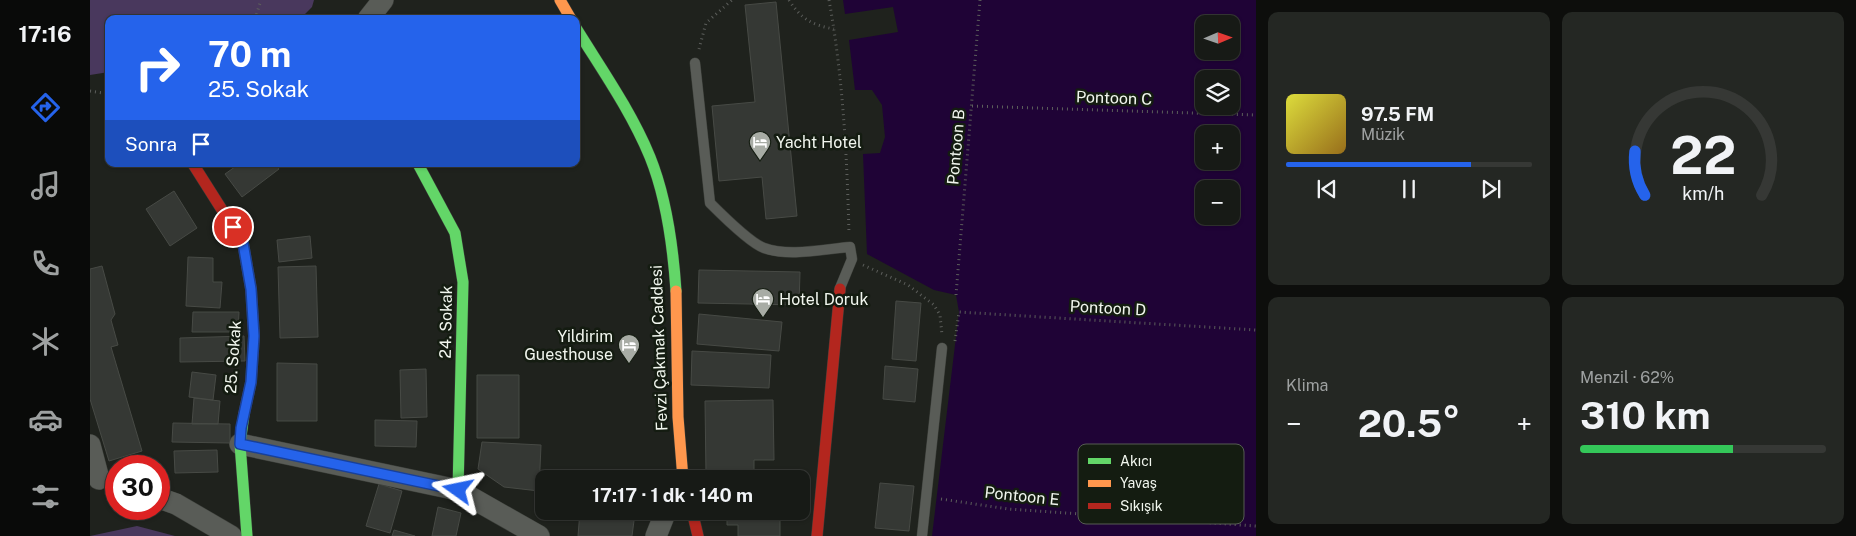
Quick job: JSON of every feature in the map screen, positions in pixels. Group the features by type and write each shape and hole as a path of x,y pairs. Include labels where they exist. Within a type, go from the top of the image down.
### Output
{"street":[{"path":"371,15 383,0"},
{"path":"560,0 569,15"},
{"name":"Fevzi Çakmak Caddesi","path":"580,35 628,115 644,145 657,177 672,256 677,319 677,423 681,470"},
{"name":"25. Sokak","path":"195,167 243,243 251,289 254,336 251,382 241,428 240,444 247,536"},
{"name":"24. Sokak","path":"420,167 455,233 464,282 458,490"},
{"path":"817,536 840,289"},
{"path":"240,444 458,490 539,536"},
{"path":"90,445 102,479"},
{"path":"170,502 231,536"},
{"path":"656,536 662,520"},
{"path":"694,520 698,536"}],"lane":[{"path":"695,62 710,203 734,226 762,248 783,252 850,247 852,259 840,289"},
{"path":"922,536 942,348"}],"path":[{"path":"256,15 261,0"},
{"path":"695,62 706,23 732,0"},
{"path":"788,0 798,14 819,26 834,29"},
{"path":"829,0 839,61 848,167 850,247"},
{"name":"Pontoon B","path":"956,296 980,0"},
{"path":"90,91 105,93"},
{"name":"Pontoon C","path":"972,106 1256,115"},
{"path":"852,259 908,285 934,305 940,315 942,348"},
{"name":"Pontoon D","path":"959,312 1256,330"},
{"name":"Pontoon E","path":"936,498 1008,509 1078,514"},
{"name":"Pontoon E","path":"1227,524 1256,526"}],"shaded area":[{"path":"90,0 314,0 312,7 304,15 105,15 105,73 90,75"},
{"path":"843,0 1256,0 1256,536 932,536 959,312 956,295 934,290 867,254 863,154 880,153 885,137 882,105 872,90 855,90 849,40 898,32 893,7 845,14"},
{"path":"137,526 175,536 90,536"}],"building":[{"path":"776,2 797,216 766,219 762,177 719,181 712,106 755,102 745,5"},
{"path":"235,167 277,167 279,169 242,197 225,174"},
{"path":"174,191 197,228 170,246 146,209"},
{"path":"310,236 312,258 279,262 277,240"},
{"path":"188,257 213,258 213,282 222,282 220,308 186,306"},
{"path":"102,266 115,314 111,320 118,345 111,347 142,451 129,455 107,455 90,399 90,269"},
{"path":"316,266 318,337 280,338 278,267"},
{"path":"699,270 800,272 799,305 698,303"},
{"path":"896,301 921,303 916,361 892,359"},
{"path":"193,312 239,312 238,332 192,332"},
{"path":"699,314 782,322 779,351 697,344"},
{"path":"244,336 245,361 180,362 180,338"},
{"path":"692,351 771,355 769,388 691,385"},
{"path":"277,363 317,364 317,421 277,421"},
{"path":"885,366 918,369 915,402 883,399"},
{"path":"426,369 427,417 401,418 400,370"},
{"path":"192,372 216,375 213,400 189,397"},
{"path":"477,375 519,375 519,438 477,438"},
{"path":"194,398 220,401 218,424 192,424"},
{"path":"773,400 774,460 754,460 754,470 706,470 705,401"},
{"path":"375,420 417,421 416,447 375,446"},
{"path":"173,423 230,424 230,443 172,442"},
{"path":"482,442 541,445 540,470 535,470 535,491 504,487 478,469"},
{"path":"217,450 218,472 175,473 174,451"},
{"path":"880,483 914,486 909,531 875,528"},
{"path":"379,484 402,491 390,533 366,526"},
{"path":"438,507 461,513 456,536 432,536"},
{"path":"579,520 634,520 632,536 578,536"},
{"path":"727,520 780,520 780,536 738,536 738,525 727,525"},
{"path":"394,530 415,536 392,536"}],"traffic: fast":[{"path":"580,34 625,107 656,173 668,223 676,291"},
{"path":"420,167 455,233 463,282 458,490"},
{"path":"244,414 240,444 247,536"}],"traffic: slow":[{"path":"560,0 569,15"},
{"path":"676,291 678,417 682,470"}],"traffic: jam":[{"path":"195,167 243,243 251,289 254,336 251,382 244,414"},
{"path":"817,536 840,289"},
{"path":"694,520 698,536"}],"place":[{"name":"Yacht Hotel","path":"760,161"},
{"name":"Hotel Doruk","path":"763,318"},
{"name":"Yildirim Guesthouse","path":"629,364"}],"route":[{"path":"233,227 243,243 251,289 254,336 251,382 241,428 240,444 458,490"}]}
